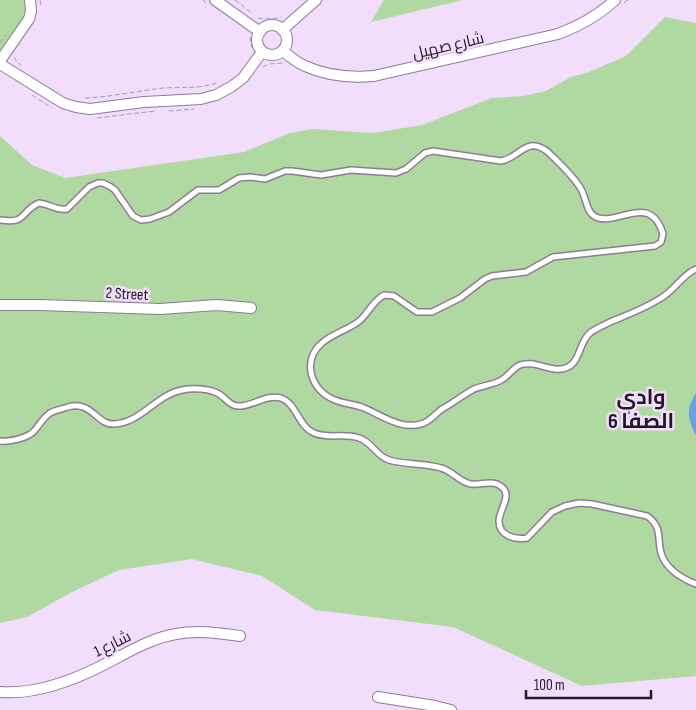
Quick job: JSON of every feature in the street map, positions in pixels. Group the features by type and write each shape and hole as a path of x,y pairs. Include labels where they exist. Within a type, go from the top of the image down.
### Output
{"street":[{"path":"30,0 31,11 29,19 0,62 63,103 76,108 90,109 216,95 243,78 257,51 257,40 263,28 273,26 282,30 286,38 285,47 282,51 270,55 257,51"},
{"path":"282,30 316,0"},
{"name":"شارع صهيل","path":"282,51 303,66 320,72 356,77 374,76 558,34 595,16 615,0"},
{"path":"212,3 260,32"},
{"name":"2 Street","path":"0,305 160,309 217,306 252,308"},
{"name":"شارع 1","path":"0,692 30,691 52,685 90,670 148,642 175,634 203,631 240,636"},
{"path":"378,697 428,704 451,710"}],"lane":[{"path":"0,220 11,222 20,220 39,204 47,204 58,210 67,209 90,187 98,183 112,187 133,216 146,220 169,212 198,190 219,190 239,178 265,179 285,171 321,175 343,170 396,174 406,170 426,153 433,151 501,161 510,158 524,148 534,146 548,152 578,184 590,212 596,218 643,213 654,218 663,234 661,242 655,246 553,257 526,272 492,276 460,298 432,312 417,312 394,296 384,295 375,302 360,321 326,340 316,349 312,362 312,380 326,396 334,400 363,407 382,418 415,425 427,422 443,409 476,388 501,380 522,364 560,369 569,366 578,356 586,337 595,330 661,298 675,288 688,274 696,270"},
{"path":"0,441 30,435 51,413 74,406 84,407 106,422 115,424 141,415 170,393 184,389 214,392 229,403 237,406 245,406 278,397 288,402 304,426 314,433 325,436 357,437 365,440 378,454 389,460 443,469 463,482 470,484 492,483 501,486 506,499 499,518 499,525 507,536 513,538 527,538 552,512 579,503 647,516 657,524 663,557 666,563 685,580 696,584"}],"path":[{"path":"203,0 212,3"},
{"path":"235,0 257,18 284,16 292,21"},
{"path":"0,43 10,30"},
{"path":"248,34 257,51"},
{"path":"14,54 17,62 24,67"},
{"path":"83,98 100,98 166,88 203,87 217,83"}],"green space":[{"path":"0,0 25,0 26,6 18,31 1,61 0,60"},
{"path":"384,0 463,0 371,22"},
{"path":"665,17 696,23 696,676 582,686 453,627 315,610 262,576 192,559 119,570 72,592 27,617 0,623 0,136 32,165 65,178 244,152 290,133 312,129 373,133 422,125 492,98 524,96 546,91 571,77 589,72 626,56"}],"water":[{"path":"696,393 696,435 689,419 689,409"}],"district":[{"name":"وادي الصفا 6","path":"641,409"}]}
